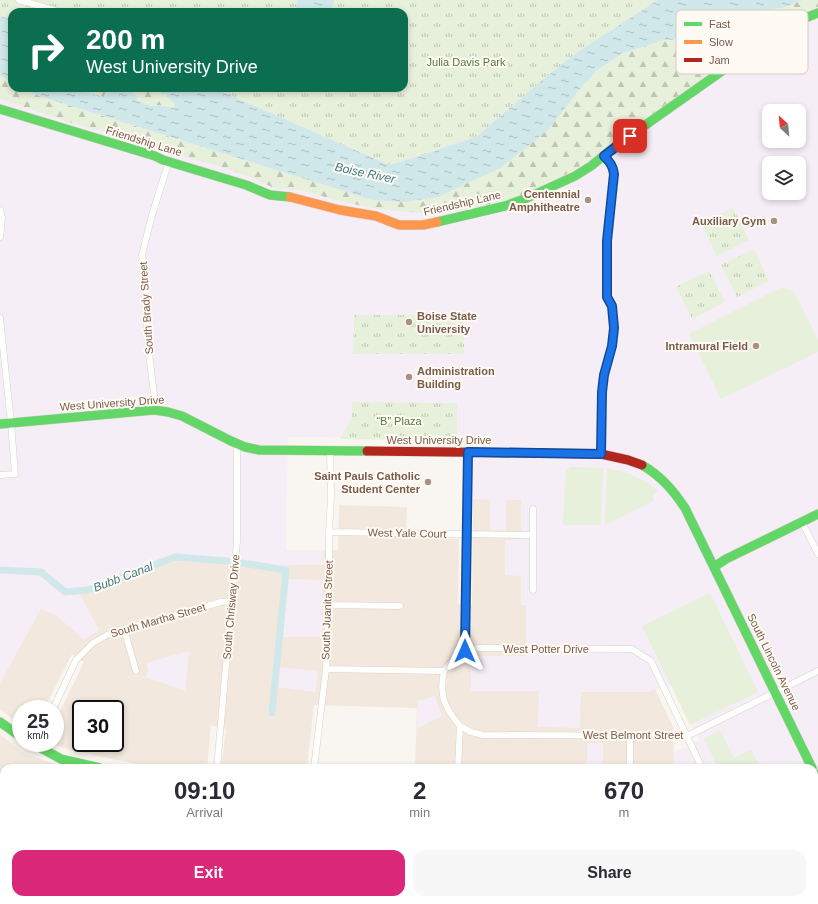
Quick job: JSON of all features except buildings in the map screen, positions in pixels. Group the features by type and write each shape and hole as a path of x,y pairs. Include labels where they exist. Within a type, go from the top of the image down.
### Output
{"street":[{"path":"19,0 47,8"},
{"name":"Friendship Lane","path":"808,17 818,13"},
{"name":"Friendship Lane","path":"0,109 155,156 270,194 289,197 340,210 376,216 399,225 423,225 505,206 527,198 575,176 718,74"},
{"path":"601,454 602,392 604,375 612,346 614,328 612,306 607,297 607,241 614,174 610,162 604,156"},
{"name":"South Brady Street","path":"154,410 142,255 152,215 169,161"},
{"path":"0,210 2,218 0,237"},
{"path":"0,318 15,474 0,475"},
{"name":"West University Drive","path":"0,424 166,410 177,413 237,445 259,450 601,454 630,460 656,473 669,485 676,493 690,516 714,567"},
{"name":"South Chrisway Drive","path":"217,764 237,541 237,445"},
{"name":"South Juanita Street","path":"314,764 326,669 329,605 329,532 331,496 330,452"},
{"path":"465,651 468,452"},
{"path":"533,509 533,590"},
{"path":"714,567 726,559 818,514"},
{"path":"802,522 818,554"},
{"name":"West Yale Court","path":"329,532 533,535"},
{"name":"South Lincoln Avenue","path":"714,567 810,764"},
{"name":"South Martha Street","path":"57,700 76,660 93,643 107,635 221,602 231,601"},
{"path":"329,605 400,606"},
{"path":"124,629 136,671"},
{"name":"West Potter Drive","path":"444,670 453,659 465,651 478,648 632,649 650,661 687,736"},
{"path":"326,669 444,670 441,684 443,696 450,715 460,726 458,764"},
{"name":"West Belmont Street","path":"460,726 471,732 483,735 687,736 818,672"},
{"path":"0,722 12,731"},
{"path":"630,735 630,764"},
{"path":"687,736 700,764"},
{"path":"49,752 61,759 83,764"}],"shaded area":[{"name":"Boise State University","path":"818,0 818,764 674,764 674,753 699,740 672,685 647,692 581,692 580,728 538,727 539,691 471,691 471,656 526,656 526,605 521,605 521,576 505,575 505,540 521,539 521,500 506,500 506,530 490,530 490,500 473,499 474,438 288,437 286,550 324,550 323,565 287,565 287,579 322,580 322,637 282,637 287,589 281,569 230,563 176,553 152,568 78,590 99,630 84,640 57,616 41,609 0,683 0,86 8,89 8,92 18,92 288,180 676,48 676,74 808,74 808,10 789,10"},
{"path":"521,468 655,689 673,727 674,764 415,764 417,708 314,705 307,764 222,764 226,729 211,725 207,764 136,764 79,752 124,752 124,700 72,700 72,750 64,748 64,703 84,662 72,654 49,700 12,700 12,719 0,709 0,568 152,568 176,553 230,563 281,569 286,587 286,550 338,550 339,505 407,507 406,538 459,539 458,604 472,605 473,499 521,499"},
{"path":"189,651 185,691 146,677 148,670 146,663"},
{"path":"278,667 318,671 316,692 275,687"},
{"path":"435,696 442,716 417,729 418,701"},
{"path":"0,734 12,744 12,752 22,752 56,764 0,764"},
{"path":"587,743 603,743 603,764 587,764"}],"green space":[{"name":"Julia Davis Park","path":"0,0 658,0 579,52 547,76 476,137 389,165 223,92 408,92 408,8 8,8 8,19 0,16"},
{"path":"803,0 818,0 818,7 808,11 808,10 762,10 783,8"},
{"path":"676,39 676,74 709,74 589,160 564,175 538,188 511,198 483,206 454,211 425,212 384,210 300,190 276,188 224,168 166,153 154,147 107,132 78,125 0,99 0,74 8,79 8,92 32,92 39,96 373,200 403,202 578,91 596,71 621,54 664,40"},
{"path":"85,92 106,92 104,97"},
{"path":"131,92 159,92 162,94 167,94 167,97 175,104 175,106 173,108 160,105 151,106 137,100"},
{"path":"733,208 749,240 717,256 701,224"},
{"path":"754,249 769,281 737,297 721,265"},
{"path":"709,271 725,302 692,319 676,287"},
{"name":"Intramural Field","path":"782,287 794,292 818,340 818,352 721,399 689,334"},
{"path":"354,315 424,315 430,319 464,319 464,354 353,354"},
{"name":"“B” Plaza","path":"352,402 457,403 457,437 455,440 340,439 352,417"},
{"path":"570,467 603,468 601,525 565,525 563,523 566,470"},
{"path":"607,468 634,476 658,490 652,496 654,501 605,525"},
{"path":"710,593 758,692 690,725 642,626"},
{"path":"720,730 734,758 751,749 758,764 716,764 704,738"}],"water":[{"path":"297,0 334,0 332,8 296,8"},
{"name":"Boise River","path":"658,0 803,0 783,8 762,10 676,10 676,39 664,40 621,54 596,71 578,91 549,129 500,168 438,197 403,202 373,200 39,96 32,92 85,92 104,97 106,92 132,92 136,95 137,100 151,106 160,105 173,108 175,104 167,97 167,94 162,94 159,92 223,92 389,165 476,137 547,76 578,52"},
{"path":"0,16 8,19 8,80 0,75"}],"waterway":[{"name":"Bubb Canal","path":"0,570 41,572 65,592 88,590 175,557 227,561"},
{"name":"Bubb Canal","path":"242,563 286,570 272,713"}],"traffic: fast":[{"path":"808,17 818,13"},
{"path":"437,222 505,206 527,198 575,176 718,74"},
{"path":"0,109 155,156 163,160 246,185 270,195 290,197"},
{"path":"0,424 154,410 182,416 231,441 245,447 259,450 367,451"},
{"path":"642,465 666,484 685,508 810,764"},
{"path":"714,567 726,559 818,514"},
{"path":"0,722 12,731"},
{"path":"48,752 61,759 83,764"}],"traffic: slow":[{"path":"290,197 340,210 376,216 399,225 423,225 437,222"}],"traffic: jam":[{"path":"367,451 601,454 628,460 642,465"}],"place":[{"name":"Centennial Amphitheatre","path":"588,200"},
{"name":"Auxiliary Gym","path":"774,221"},
{"name":"Boise State University","path":"409,322"},
{"name":"Intramural Field","path":"756,346"},
{"name":"Administration Building","path":"409,377"},
{"name":"Saint Pauls Catholic Student Center","path":"428,482"}],"route":[{"path":"465,651 468,452 601,454 601,399 604,375 612,346 614,328 612,306 607,297 607,241 614,174 610,162 604,156 630,136"}]}
